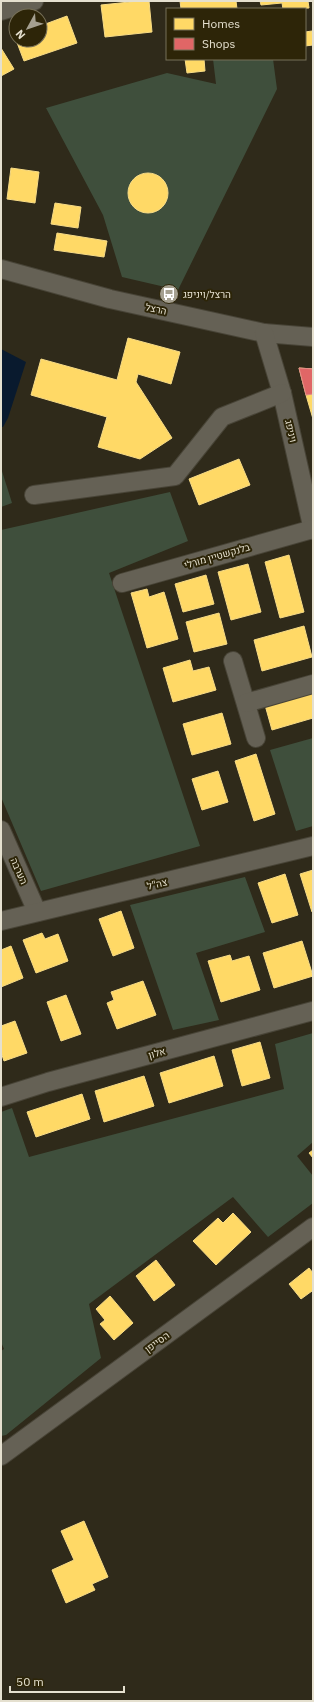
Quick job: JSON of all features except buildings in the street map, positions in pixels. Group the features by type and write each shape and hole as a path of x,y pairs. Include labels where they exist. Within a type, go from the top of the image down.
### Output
{"street":[{"path":"1,12 34,1"},
{"name":"הרצל","path":"1,269 110,299 264,333 313,337"},
{"name":"ויניפג","path":"264,333 282,393 313,529"},
{"path":"34,495 176,476 222,417 282,393"},
{"name":"בלנקשטיין מורלי","path":"122,583 313,529"},
{"path":"233,661 256,738"},
{"path":"246,703 313,684"},
{"name":"הערבה","path":"1,830 37,912"},
{"name":"צה\"ל","path":"1,921 313,846"},
{"name":"אלון","path":"1,1097 48,1082 313,1011"},
{"name":"הסייפן","path":"1,1456 313,1227"}],"green space":[{"path":"213,60 273,60 277,89 178,290 122,277 103,215 46,108 167,73 216,84"},
{"path":"1,468 12,503 1,507"},
{"path":"170,492 188,541 109,573 200,846 41,891 1,797 1,530"},
{"path":"313,738 313,826 296,831 270,750"},
{"path":"245,877 265,932 196,953 219,1020 173,1030 130,905"},
{"path":"313,1033 313,1142 297,1156 313,1176 313,1203 268,1237 233,1197 89,1304 101,1358 6,1435 1,1436 1,1351 4,1349 1,1342 1,1112 12,1108 29,1157 284,1089 275,1044"}],"water":[{"path":"1,349 26,362 8,418 3,427 1,427"}],"place":[{"name":"הרצל/ויניפג","path":"169,294"}]}
